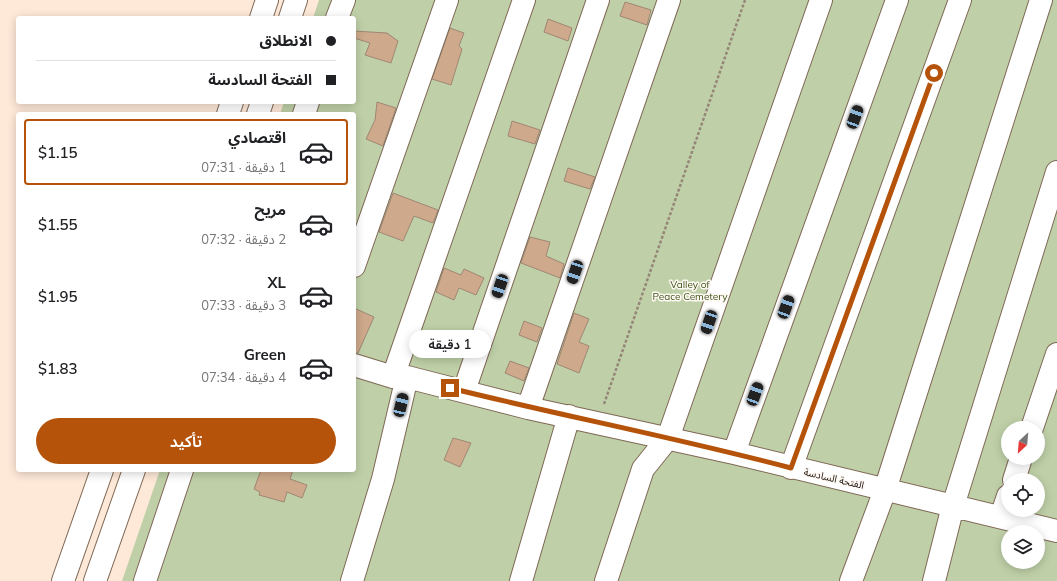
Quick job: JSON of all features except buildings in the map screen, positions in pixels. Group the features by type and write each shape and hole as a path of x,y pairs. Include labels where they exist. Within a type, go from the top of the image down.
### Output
{"main road":[{"path":"262,16 267,0"},
{"path":"291,16 296,0"},
{"path":"338,16 344,0"},
{"path":"356,260 447,0"},
{"path":"352,581 388,460 400,377 524,0"},
{"path":"464,391 598,0"},
{"path":"528,408 670,0"},
{"path":"606,581 643,469 668,438 821,0"},
{"path":"734,453 897,0"},
{"path":"791,468 960,0"},
{"path":"851,581 885,490 1041,0"},
{"path":"934,581 953,506 1057,172"},
{"path":"1034,421 1057,354"},
{"name":"الفتحة السادسة","path":"356,366 528,408 598,422 734,453 791,468 1057,531"},
{"path":"521,581 569,416"},
{"path":"62,581 101,472"},
{"path":"95,581 133,472"},
{"path":"145,581 181,472"}],"path":[{"path":"598,422 745,0"}],"green space":[{"name":"Valley of Peace Cemetery","path":"319,0 1057,0 1057,581 122,581 159,472 356,472 356,112 281,112 283,104 356,104 356,16 314,16"}],"route":[{"path":"450,388 528,408 598,422 734,453 791,468 934,73"}]}
